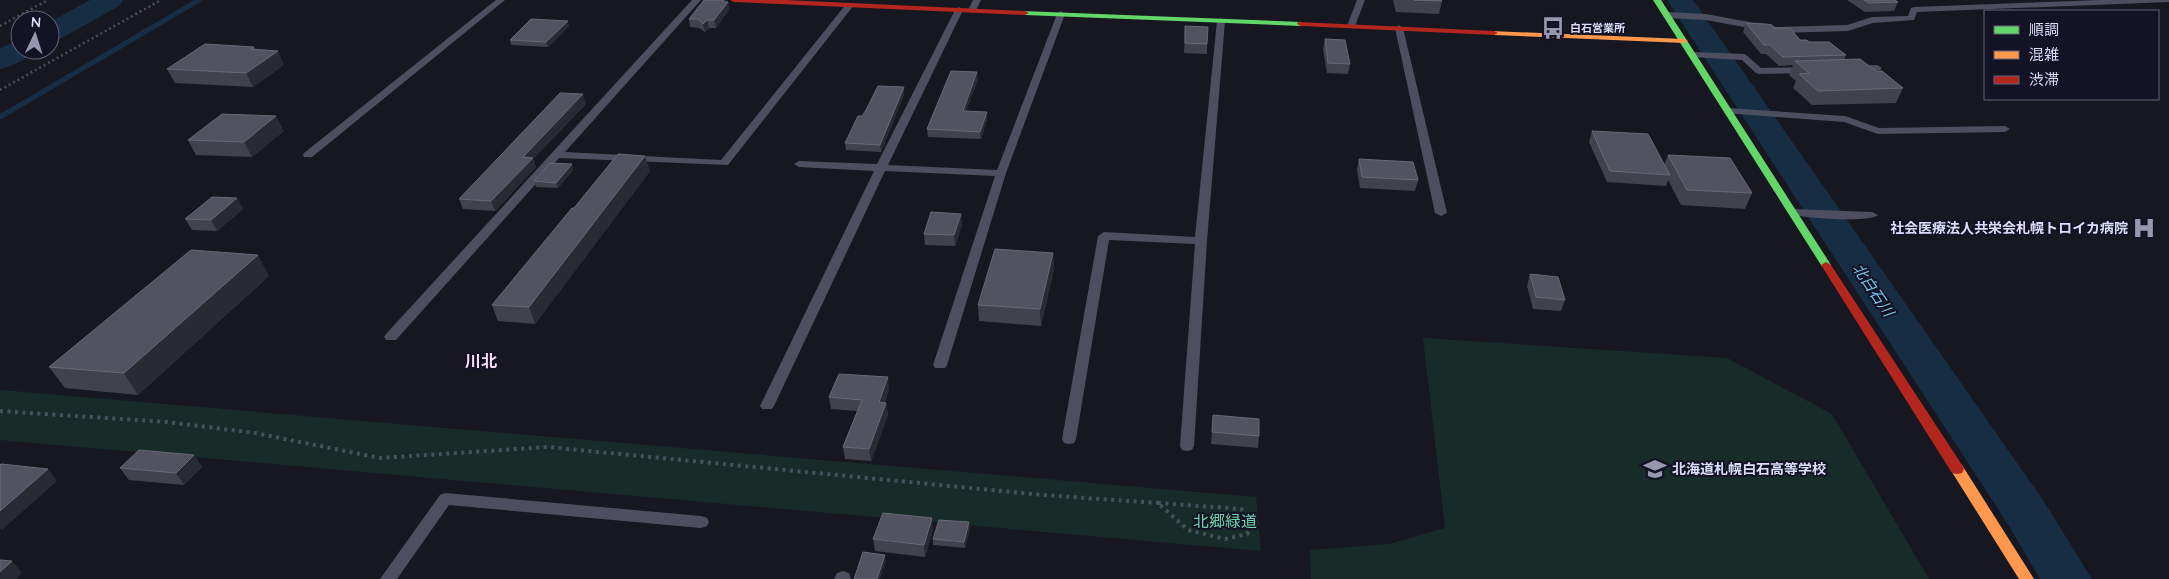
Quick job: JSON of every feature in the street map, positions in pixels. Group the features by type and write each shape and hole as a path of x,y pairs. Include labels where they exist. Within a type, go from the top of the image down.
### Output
{"street":[{"path":"734,0 798,1 850,5 897,3 959,10 975,5 1061,14 1684,41"},
{"path":"1657,0 1672,15 1684,41 1698,55 1734,111 1794,212 2027,579"}],"lane":[{"path":"308,155 502,0"},
{"path":"391,337 697,0"},
{"path":"1351,26 1361,0"},
{"path":"1672,15 1706,17 1776,30 1848,28 1872,20 1912,18 1914,10 2166,0"},
{"path":"556,155 724,164 850,5"},
{"path":"767,406 881,167 959,10"},
{"path":"940,365 1002,173 1061,14"},
{"path":"1187,446 1201,241 1221,21"},
{"path":"1399,28 1441,213"},
{"path":"1698,55 1746,58 1759,71 1818,70"},
{"path":"1848,69 1878,68"},
{"path":"1734,111 1770,112 1845,119 1878,131 2005,129"},
{"path":"799,164 1002,173"},
{"path":"1794,212 1843,215 1872,214"},
{"path":"1069,439 1104,236 1201,241"},
{"path":"388,579 445,499 701,522"}],"path":[{"path":"0,26 48,0"},
{"path":"0,90 149,5 162,0"},
{"path":"0,411 167,422 245,432 380,458 548,447 911,484 1241,508 1254,524 1247,534 1225,539 1188,530 1158,503"}],"green space":[{"name":"北海道札幌白石高等学校","path":"1423,338 1727,358 1832,414 1929,579 1311,579 1310,550 1389,544 1445,528"},
{"name":"北郷緑道","path":"0,390 1256,497 1261,551 0,440"}],"building":[{"path":"704,0 724,0 723,2 728,2 714,20 707,20 703,24 698,19 689,19"},
{"path":"1864,0 1895,0 1898,2 1869,3"},
{"path":"531,19 568,21 546,42 510,40"},
{"path":"1746,23 1772,25 1774,28 1790,28 1800,40 1829,42 1846,55 1783,57 1770,45 1764,45"},
{"path":"1185,26 1208,27 1207,44 1185,43"},
{"path":"1325,39 1345,40 1350,64 1328,63"},
{"path":"205,44 254,47 251,49 278,51 246,73 167,69"},
{"path":"1860,59 1876,71 1882,71 1903,88 1818,91 1799,74 1809,73 1795,61"},
{"path":"951,71 977,72 963,111 987,112 980,132 927,129"},
{"path":"878,86 904,87 880,145 845,143 858,116 862,116 866,110"},
{"path":"560,93 583,94 523,157 533,158 491,201 459,199"},
{"path":"222,114 276,116 244,142 188,140"},
{"path":"1592,131 1648,134 1670,175 1610,171"},
{"path":"618,154 645,156 529,307 492,305 572,208 574,208"},
{"path":"1668,155 1730,158 1752,193 1687,190"},
{"path":"1359,159 1413,162 1418,180 1362,177"},
{"path":"550,163 572,164 556,183 534,181"},
{"path":"212,197 237,198 211,220 185,219"},
{"path":"931,212 961,214 954,235 924,234"},
{"path":"995,249 1053,253 1040,309 978,305"},
{"path":"191,250 258,255 124,373 49,367"},
{"path":"1530,274 1558,277 1565,300 1536,297"},
{"path":"839,374 888,377 879,402 886,403 869,449 843,447 862,400 829,397"},
{"path":"1213,415 1259,419 1259,436 1212,432"},
{"path":"139,450 194,455 176,473 120,468"},
{"path":"1,464 48,469 0,511"},
{"path":"883,513 932,518 924,545 873,539"},
{"path":"939,520 969,522 964,542 933,539"},
{"path":"863,552 885,555 877,579 854,579"},
{"path":"0,560 12,561 0,572"}],"waterway":[{"path":"60,28 110,0"},
{"path":"0,117 199,0"},
{"name":"北白石川","path":"1680,0 2026,513 2067,579"},
{"path":"0,60 10,54"}],"traffic: fast":[{"path":"1657,0 1826,265"},
{"path":"1025,13 1301,24"}],"traffic: slow":[{"path":"1494,33 1684,41"},
{"path":"1957,469 2027,579"}],"traffic: jam":[{"path":"734,0 1025,13"},
{"path":"1301,24 1494,33"},
{"path":"1826,265 1957,469"}],"place":[{"name":"白石営業所","path":"1553,28"},
{"name":"社会医療法人共栄会札幌トロイカ病院","path":"2144,228"},
{"name":"北海道札幌白石高等学校","path":"1655,469"}],"district":[{"name":"川北","path":"481,361"}]}
